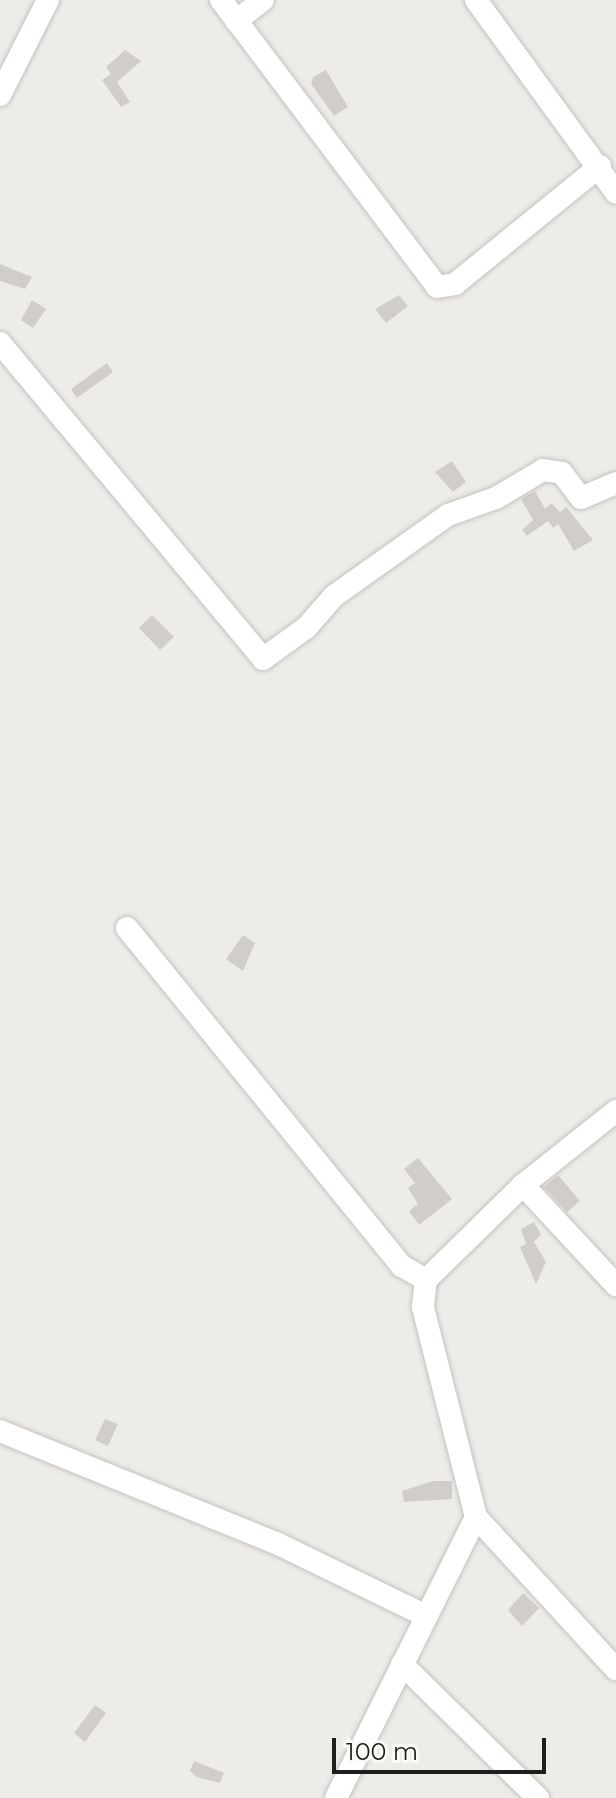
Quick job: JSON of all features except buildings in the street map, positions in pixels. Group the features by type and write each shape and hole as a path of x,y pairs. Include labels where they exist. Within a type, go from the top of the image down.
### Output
{"street":[{"path":"0,95 48,0"},
{"path":"221,0 437,287 455,284 600,166"},
{"path":"236,21 263,0"},
{"path":"476,0 600,166 616,193"},
{"path":"0,343 263,659 307,627 334,596 448,515 496,498 543,470 562,473 581,498 616,483"},
{"path":"127,928 402,1266 426,1280"},
{"path":"616,1111 523,1185 426,1280 423,1307 476,1517 616,1669"},
{"path":"523,1185 616,1285"},
{"path":"0,1431 278,1544 426,1616"},
{"path":"336,1798 476,1517"},
{"path":"402,1664 538,1798"}]}
